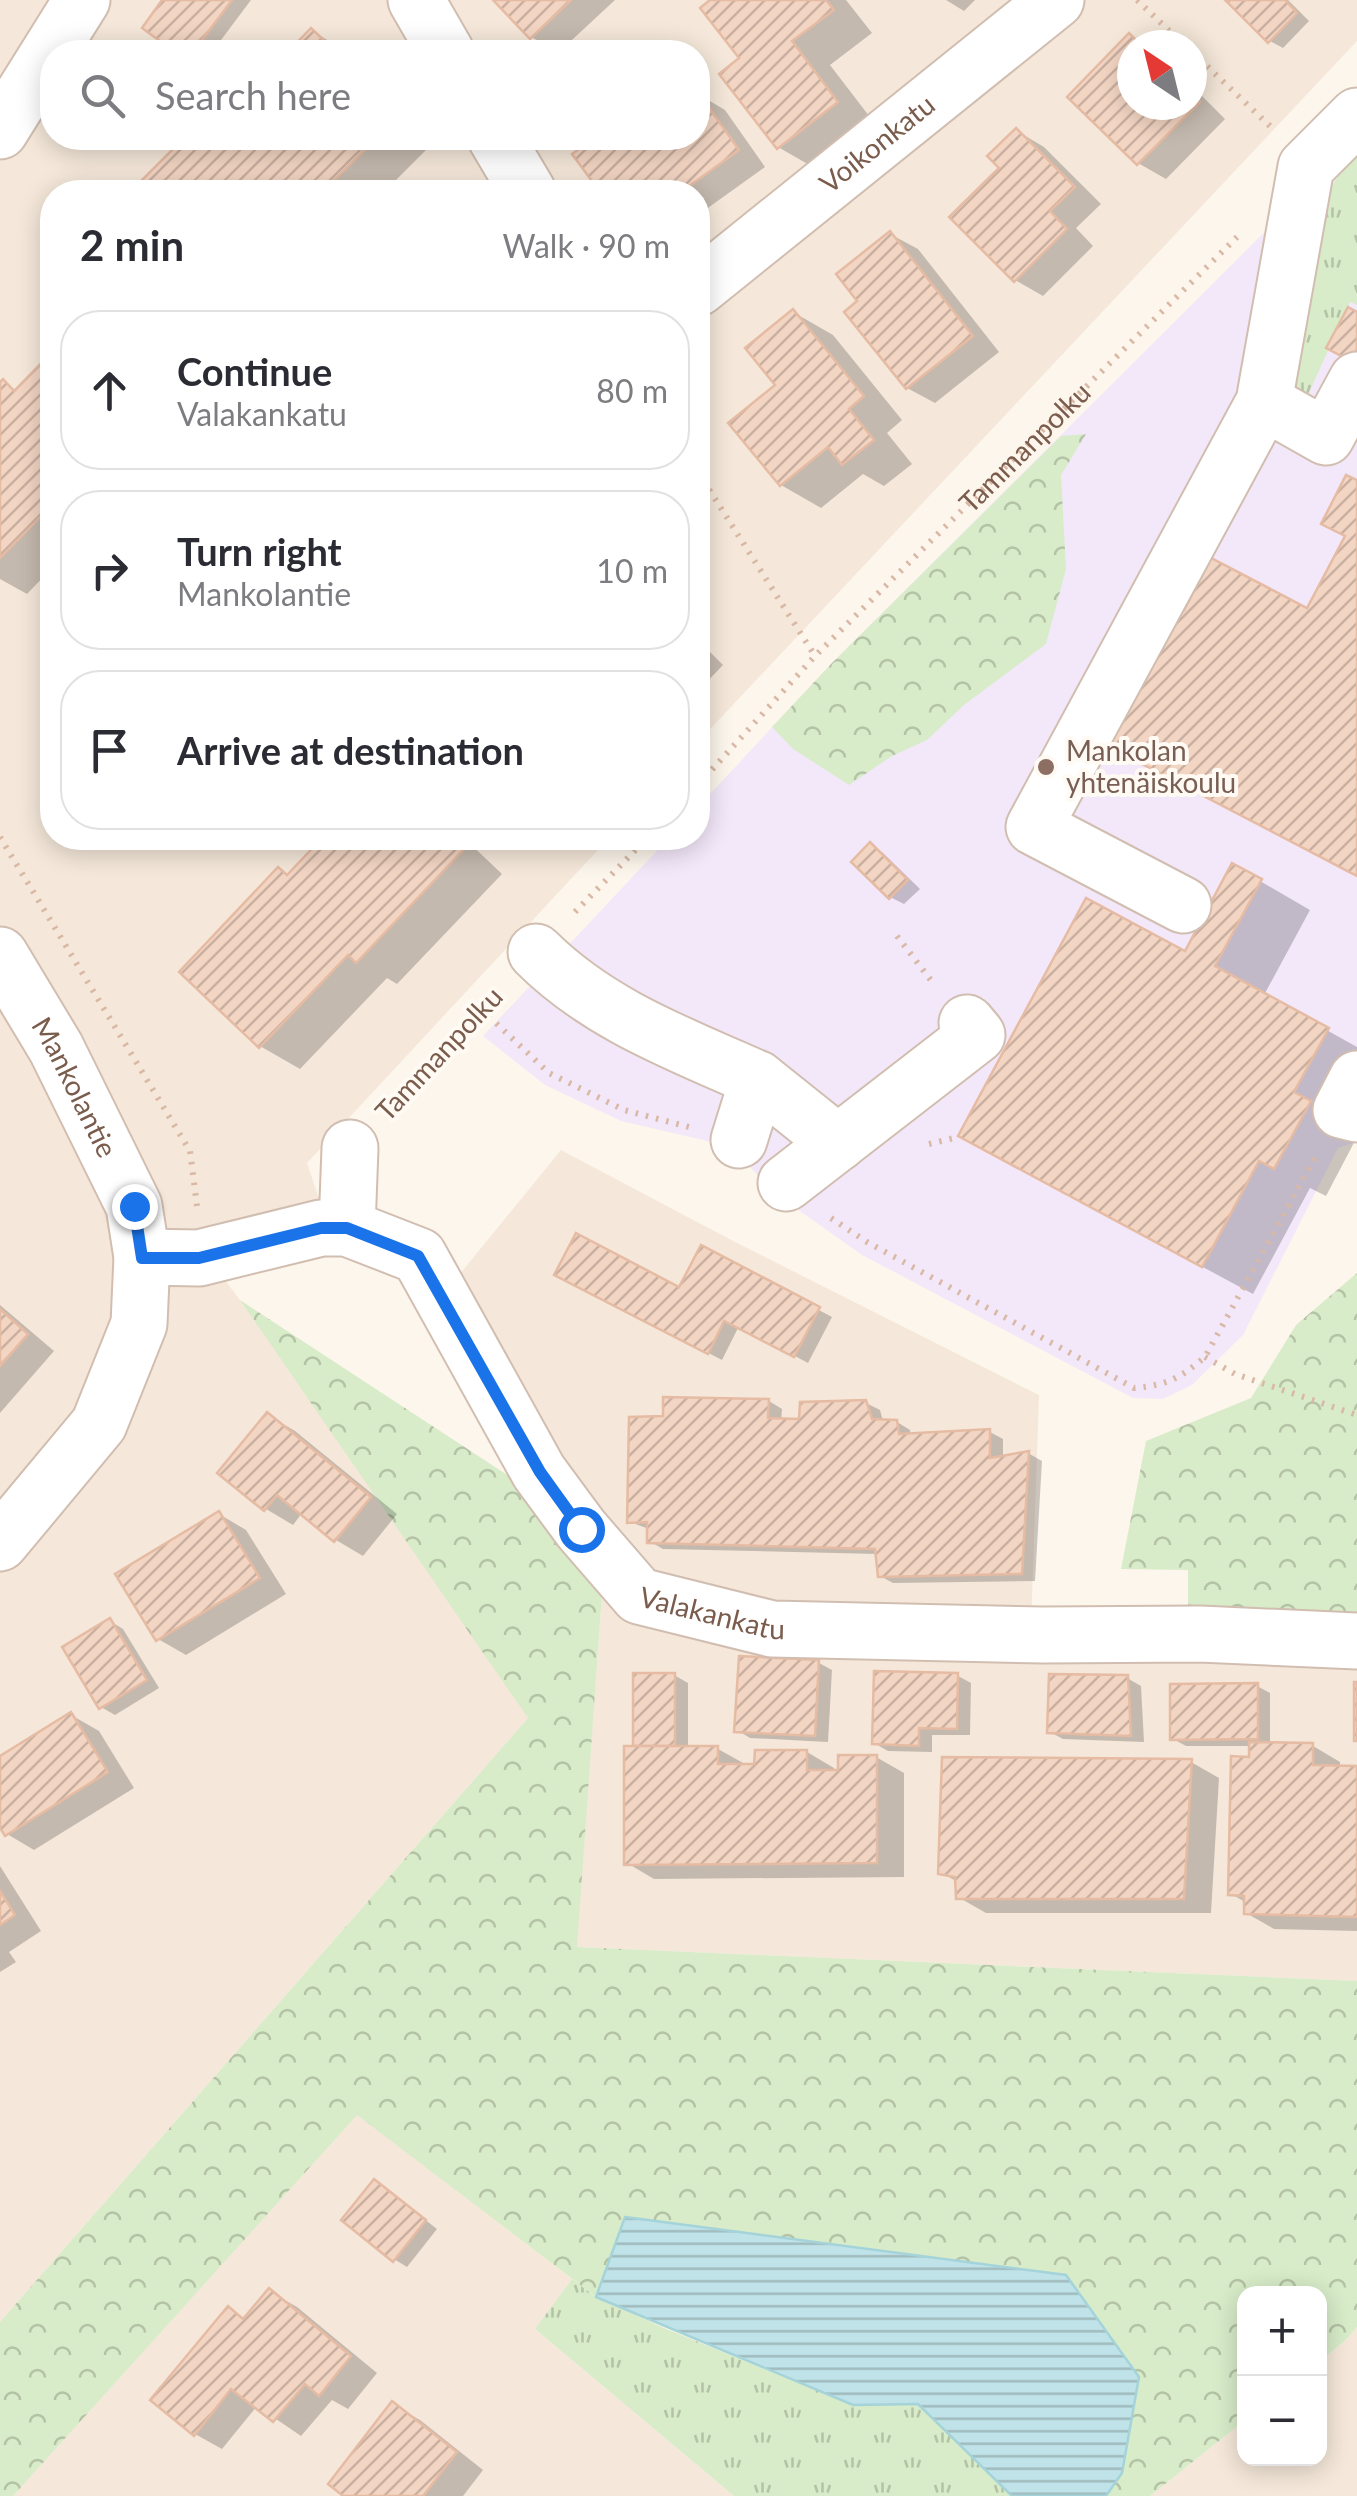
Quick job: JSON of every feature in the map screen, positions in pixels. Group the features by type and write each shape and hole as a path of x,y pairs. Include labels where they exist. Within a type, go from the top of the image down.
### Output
{"street":[{"path":"57,40 82,0"},
{"path":"416,0 439,40"},
{"name":"Voikonkatu","path":"710,278 1056,0"},
{"path":"0,130 40,67"},
{"path":"1183,905 1034,828 1264,402 1306,167 1357,116"},
{"path":"503,150 521,180"},
{"path":"1264,402 1326,437 1357,380"},
{"path":"536,952 561,977 620,1017 758,1079 838,1143"},
{"name":"Mankolantie","path":"0,955 56,1048 134,1206 142,1258 139,1324 100,1424 0,1543"},
{"path":"786,1183 977,1035 953,1007"},
{"path":"739,1140 758,1079"},
{"path":"347,1228 350,1148"},
{"name":"Valakankatu","path":"142,1258 199,1258 321,1228 347,1228 418,1256 540,1472 581,1529 638,1596 772,1629 1200,1634 1357,1642"}],"path":[{"path":"1137,0 1168,30"},
{"path":"1207,66 1282,137 1306,167"},
{"name":"Tammanpolku","path":"710,772 815,656 1306,167"},
{"path":"710,491 815,656"},
{"name":"Tammanpolku","path":"350,1148 635,850"},
{"path":"897,936 953,1007"},
{"path":"481,1009 549,1073 624,1110 739,1140"},
{"path":"786,1183 868,1242 1134,1388 1162,1386 1205,1356 1352,1101"},
{"path":"1205,1356 1234,1374 1357,1415"}],"shaded area":[{"path":"0,0 1357,0 1357,41 710,729 710,180 40,180 40,850 598,850 307,1163 338,1255 224,1279 240,1300 370,1421 528,1718 0,2322"},
{"name":"Mankolan yhtenäiskoulu","path":"1357,140 1357,1142 1338,1148 1243,1335 1192,1385 1163,1399 1133,1398 862,1255 776,1194 740,1157 716,1143 621,1121 545,1085 483,1036 658,850 710,850 710,794 832,663"},
{"path":"561,1150 1039,1395 1030,1656 1357,1663 1357,1981 576,1947 602,1594 600,1518 459,1275"},
{"path":"357,2114 572,2279 536,2330 734,2496 13,2496"},
{"path":"1357,2327 1357,2496 1150,2496 1237,2427 1237,2466 1327,2466 1327,2355"}],"green space":[{"path":"1357,147 1357,305 1350,302 1303,406 1285,396 1323,200"},
{"path":"1086,434 1061,475 1066,569 1046,644 964,705 927,740 892,756 849,785 793,749 772,727 1061,436"},
{"path":"1357,1273 1357,1613 1188,1617 1188,1570 1121,1569 1146,1441 1251,1398 1296,1325"},
{"path":"240,1300 625,1552 602,1594 577,1947 1357,1981 1357,2327 1327,2355 1327,2286 1237,2286 1237,2427 1150,2496 1107,2496 1122,2473 625,2217 596,2297 357,2115 13,2496 0,2496 0,2322 528,1718"},
{"path":"572,2279 596,2297 664,2328 853,2405 917,2403 1012,2496 734,2496 535,2329"}],"water":[{"path":"625,2217 1066,2275 1139,2377 1122,2473 1106,2496 1012,2496 918,2404 853,2405 596,2297"}],"building":[{"path":"162,0 232,0 202,40 158,40 142,28"},
{"path":"493,0 571,0 530,39"},
{"path":"710,0 826,0 834,10 792,41 838,102 777,149 719,74 739,58 700,8"},
{"path":"1225,0 1285,0 1297,13 1268,43"},
{"path":"311,28 324,40 300,40"},
{"path":"1117,45 1117,120 1182,120 1137,165 1067,97"},
{"path":"710,109 739,150 698,180 591,180 572,154 578,150 710,150"},
{"path":"1016,128 1075,187 1050,211 1067,229 1014,282 949,217 999,168 987,156"},
{"path":"172,150 365,150 334,180 142,180"},
{"path":"890,231 973,336 906,389 844,312 857,301 836,274"},
{"path":"1348,307 1357,312 1357,349 1351,361 1326,348"},
{"path":"793,309 864,396 849,409 874,440 842,465 828,447 780,486 728,423 775,385 745,348"},
{"path":"40,364 40,517 0,558 0,382 3,379 14,391"},
{"name":"Mankolan yhtenäiskoulu","path":"1346,475 1357,480 1357,876 1100,742 1173,604 1184,610 1211,558 1307,608 1345,536 1321,524"},
{"path":"870,842 908,880 889,899 851,862"},
{"path":"311,850 463,850 356,963 348,955 259,1048 179,972 278,867 287,875"},
{"path":"1232,863 1262,879 1215,966 1329,1028 1294,1092 1311,1101 1274,1169 1259,1161 1202,1267 958,1136 1086,898 1185,951"},
{"path":"576,1233 679,1287 701,1245 820,1307 794,1357 724,1321 708,1354 554,1275"},
{"path":"0,1309 28,1334 0,1366"},
{"path":"663,1397 769,1399 768,1418 799,1419 800,1402 866,1400 872,1419 897,1420 899,1434 990,1429 990,1458 1029,1451 1022,1574 878,1577 875,1549 647,1543 647,1522 627,1523 629,1417 663,1416"},
{"path":"267,1412 371,1497 334,1542 277,1495 264,1511 217,1473"},
{"path":"219,1511 260,1578 156,1641 115,1574"},
{"path":"110,1618 147,1680 99,1709 62,1647"},
{"path":"739,1656 819,1660 815,1736 734,1732"},
{"path":"874,1671 958,1673 957,1729 919,1728 919,1746 872,1744"},
{"path":"633,1673 675,1673 675,1746 633,1746"},
{"path":"1049,1674 1128,1675 1131,1736 1047,1733"},
{"path":"1357,1682 1357,1741 1354,1741"},
{"path":"1258,1683 1258,1739 1170,1740 1170,1684"},
{"path":"71,1712 108,1772 5,1836 0,1828 0,1756"},
{"path":"1249,1742 1313,1743 1313,1765 1357,1766 1357,1917 1244,1914 1244,1896 1228,1895 1231,1756 1249,1757"},
{"path":"624,1746 718,1746 718,1764 754,1764 755,1750 807,1750 807,1770 838,1770 838,1755 877,1755 877,1863 624,1865"},
{"path":"942,1757 1192,1759 1184,1899 956,1899 955,1877 938,1874"},
{"path":"0,1891 15,1915 0,1925"},
{"path":"374,2179 426,2220 393,2262 341,2220"},
{"path":"269,2288 351,2356 319,2396 305,2384 273,2422 231,2389 194,2436 150,2400 228,2306 243,2319"},
{"path":"392,2401 457,2452 423,2496 343,2496 328,2484"}],"place":[{"name":"Mankolan yhtenäiskoulu","path":"1046,767"}],"route":[{"path":"134,1206 142,1258 199,1258 321,1228 347,1228 418,1256 540,1472 581,1529"}]}
